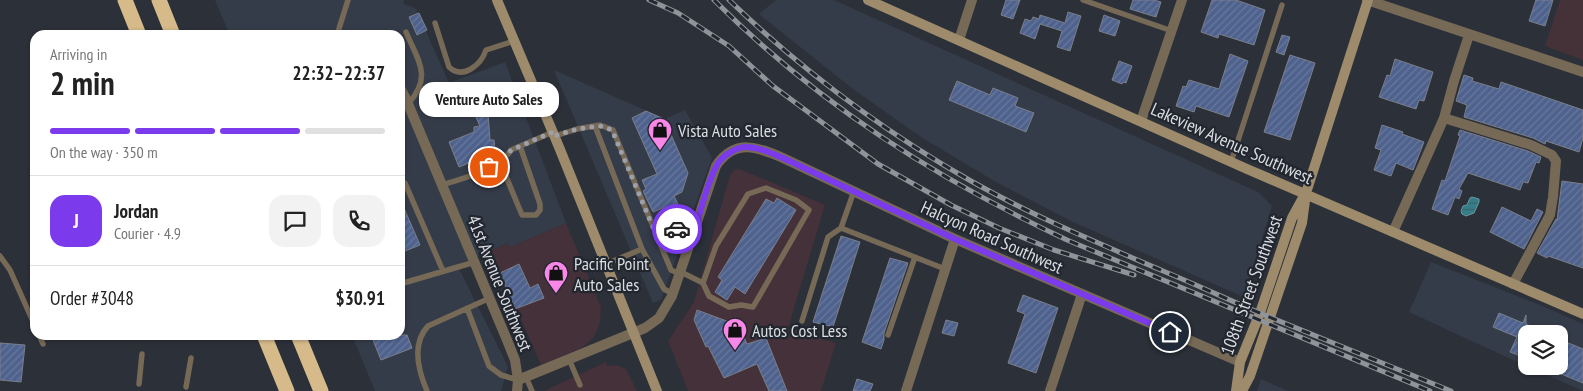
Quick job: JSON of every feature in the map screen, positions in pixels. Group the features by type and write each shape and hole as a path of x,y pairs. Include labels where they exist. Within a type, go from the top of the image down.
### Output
{"highway":[{"path":"125,0 137,30"},
{"path":"159,0 171,30"},
{"path":"266,340 287,391"},
{"path":"300,340 321,391"}],"street":[{"path":"497,0 554,134 657,391"},
{"name":"Lakeview Avenue Southwest","path":"868,0 1231,162 1583,314"},
{"path":"959,40 972,0"},
{"path":"1141,121 1182,0"},
{"path":"1368,0 1583,72"},
{"name":"108th Street Southwest","path":"1242,391 1250,376 1302,224 1306,193 1368,0"},
{"path":"1393,232 1444,118 1470,34"},
{"name":"41st Avenue Southwest","path":"405,98 512,352 520,383"},
{"path":"1444,118 1531,145 1552,155 1556,161 1550,216 1513,284"},
{"name":"Halcyon Road Southwest","path":"693,235 716,166 721,160 731,152 746,147 764,150 955,239 1240,362"},
{"name":"108th Street Southwest","path":"1236,391 1240,362 1260,313 1292,218 1306,193"},
{"path":"520,383 569,359 645,328 659,318 673,294 693,235"},
{"path":"906,391 955,239"},
{"path":"1050,391 1082,294"}],"lane":[{"path":"339,30 348,0"},
{"path":"1082,0 1172,31"},
{"path":"1231,162 1282,5"},
{"path":"434,23 449,67 454,72 477,66 486,50 514,41"},
{"path":"406,32 422,72 420,90 408,104"},
{"path":"595,126 642,249 664,289 673,294"},
{"path":"442,185 478,173 500,162 511,150 554,134 595,126 612,130 671,270 703,283 709,296 729,307 741,305 753,307 808,210 796,200 766,188 748,194 716,246 703,283"},
{"path":"500,162 522,216 536,216 540,210 540,204 520,146"},
{"path":"405,183 443,271"},
{"path":"802,321 828,237 841,228 854,192"},
{"path":"841,228 945,269"},
{"path":"658,239 671,229 686,229 693,235"},
{"path":"606,264 642,249"},
{"path":"0,256 10,270 30,315"},
{"path":"888,334 915,257"},
{"path":"405,282 475,262"},
{"path":"427,391 417,357 419,340 424,330 428,326 490,298"},
{"path":"467,308 489,366 501,376 520,383 532,391"},
{"path":"41,340 43,344"},
{"path":"139,384 142,354"},
{"path":"186,387 191,358"},
{"path":"569,359 580,384"}],"shaded area":[{"path":"215,0 404,0 403,3 416,9 449,83 505,62 566,223 510,247 508,243 457,265 508,367 501,391 375,391 354,340 405,340 405,30 228,30"},
{"path":"776,0 834,0 1258,192 1272,206 1244,297 1073,222 996,182 921,137 853,89 759,14"},
{"path":"1560,0 1583,0 1583,60 1545,46"},
{"path":"554,70 665,119 685,110 712,158 661,300 653,303"},
{"path":"740,169 825,205 788,328 836,343 821,391 688,391 668,341 694,302 730,175 734,170"},
{"path":"566,223 601,307 600,323 594,337 583,347 541,365 502,275 494,279 484,254 508,243 510,247"},
{"path":"1431,262 1583,324 1583,391 1547,375 1568,375 1568,325 1518,325 1518,362 1409,312"},
{"path":"606,362 607,366 617,365 626,369 637,391 544,391"},
{"path":"1261,379 1288,391 1257,391"}],"water":[{"path":"1472,197 1479,199 1479,202 1474,213 1466,216 1461,211 1463,206 1467,205"}],"building":[{"path":"1006,0 1020,0 1013,19 1001,15"},
{"path":"1133,0 1161,2 1156,17 1130,9"},
{"path":"1212,0 1236,0 1265,10 1254,45 1219,34 1218,38 1201,32"},
{"path":"1536,0 1553,0 1545,26 1529,21"},
{"path":"1068,12 1081,16 1070,51 1057,47 1062,31 1040,24 1035,39 1020,33 1025,19 1031,21 1033,17 1039,19 1040,15 1065,23"},
{"path":"419,13 427,30 417,35 409,17"},
{"path":"1104,15 1120,21 1115,36 1099,31"},
{"path":"1282,35 1290,37 1284,55 1276,52"},
{"path":"1230,54 1248,61 1229,117 1196,106 1194,112 1176,106 1183,86 1186,87 1189,80 1219,89"},
{"path":"1290,55 1315,63 1290,140 1264,132"},
{"path":"1395,59 1433,72 1424,101 1419,100 1416,109 1379,97 1387,75 1390,76"},
{"path":"1119,61 1132,66 1126,83 1123,82 1122,84 1112,80"},
{"path":"1464,75 1473,78 1472,81 1499,89 1501,82 1583,110 1583,138 1579,152 1546,141 1545,144 1533,138 1464,117 1467,105 1456,101"},
{"path":"957,81 990,95 993,88 1018,98 1015,106 1034,113 1026,132 949,100"},
{"path":"496,88 504,106 488,113 490,140 494,140 495,149 490,149 491,161 469,163 459,167 449,142 474,132 474,127 480,126 470,104 474,103 472,98"},
{"path":"646,111 664,119 688,173 682,192 674,196 678,204 653,212 643,191 646,189 642,180 657,174 632,118"},
{"path":"1382,125 1424,142 1413,170 1396,163 1391,176 1374,170 1381,150 1375,148"},
{"path":"1460,130 1528,151 1541,157 1539,163 1536,162 1528,183 1523,182 1520,190 1468,173 1459,189 1462,191 1459,199 1455,197 1448,215 1432,209 1442,180 1445,181 1460,136 1458,135"},
{"path":"1562,181 1583,184 1583,268 1548,256 1547,258 1537,253 1557,220"},
{"path":"777,198 796,210 745,294 735,287 727,300 715,292 722,280 718,277 766,199 774,203"},
{"path":"1502,207 1531,221 1537,209 1543,212 1524,249 1490,232"},
{"path":"405,210 420,245 405,251"},
{"path":"841,236 860,242 833,327 813,322"},
{"path":"890,258 908,263 884,333 881,349 862,342"},
{"path":"519,264 530,288 538,284 544,298 515,309 500,273"},
{"path":"1023,295 1058,308 1036,373 1008,363 1025,314 1017,311"},
{"path":"697,310 732,323 726,340 742,333 747,344 766,338 787,391 769,391 757,364 724,378 708,346 706,347 694,320"},
{"path":"1499,313 1523,323 1526,315 1526,324 1528,325 1518,325 1518,355 1510,352 1517,337 1493,327"},
{"path":"946,320 958,323 954,336 942,333"},
{"path":"405,335 407,335 412,348 381,360 373,340 405,340"},
{"path":"0,343 25,345 21,382 0,380"},
{"path":"1568,343 1583,349 1583,383 1564,375 1568,375"},
{"path":"857,379 873,384 870,391 853,391"}],"railway":[{"path":"649,0 678,13 729,46 773,86 878,164 951,205 999,228 1054,250 1134,275"},
{"path":"714,0 794,73 837,105 880,136 971,191 1067,240 1430,391"},
{"path":"729,0 785,51 844,98 938,162 994,194 1066,229 1250,309 1451,391"}],"way so far":[{"path":"489,167 500,162 511,150 553,132 554,136 577,129 600,126 612,130 658,239 671,229 677,229"}],"place":[{"name":"Vista Auto Sales","path":"660,151"},
{"name":"Venture Auto Sales","path":"489,167"},
{"name":"Pacific Point Auto Sales","path":"556,294"},
{"name":"Autos Cost Less","path":"735,351"}],"route":[{"path":"677,229 686,229 693,235 716,166 721,160 738,148 757,148 783,158 955,239 1170,332"}]}
